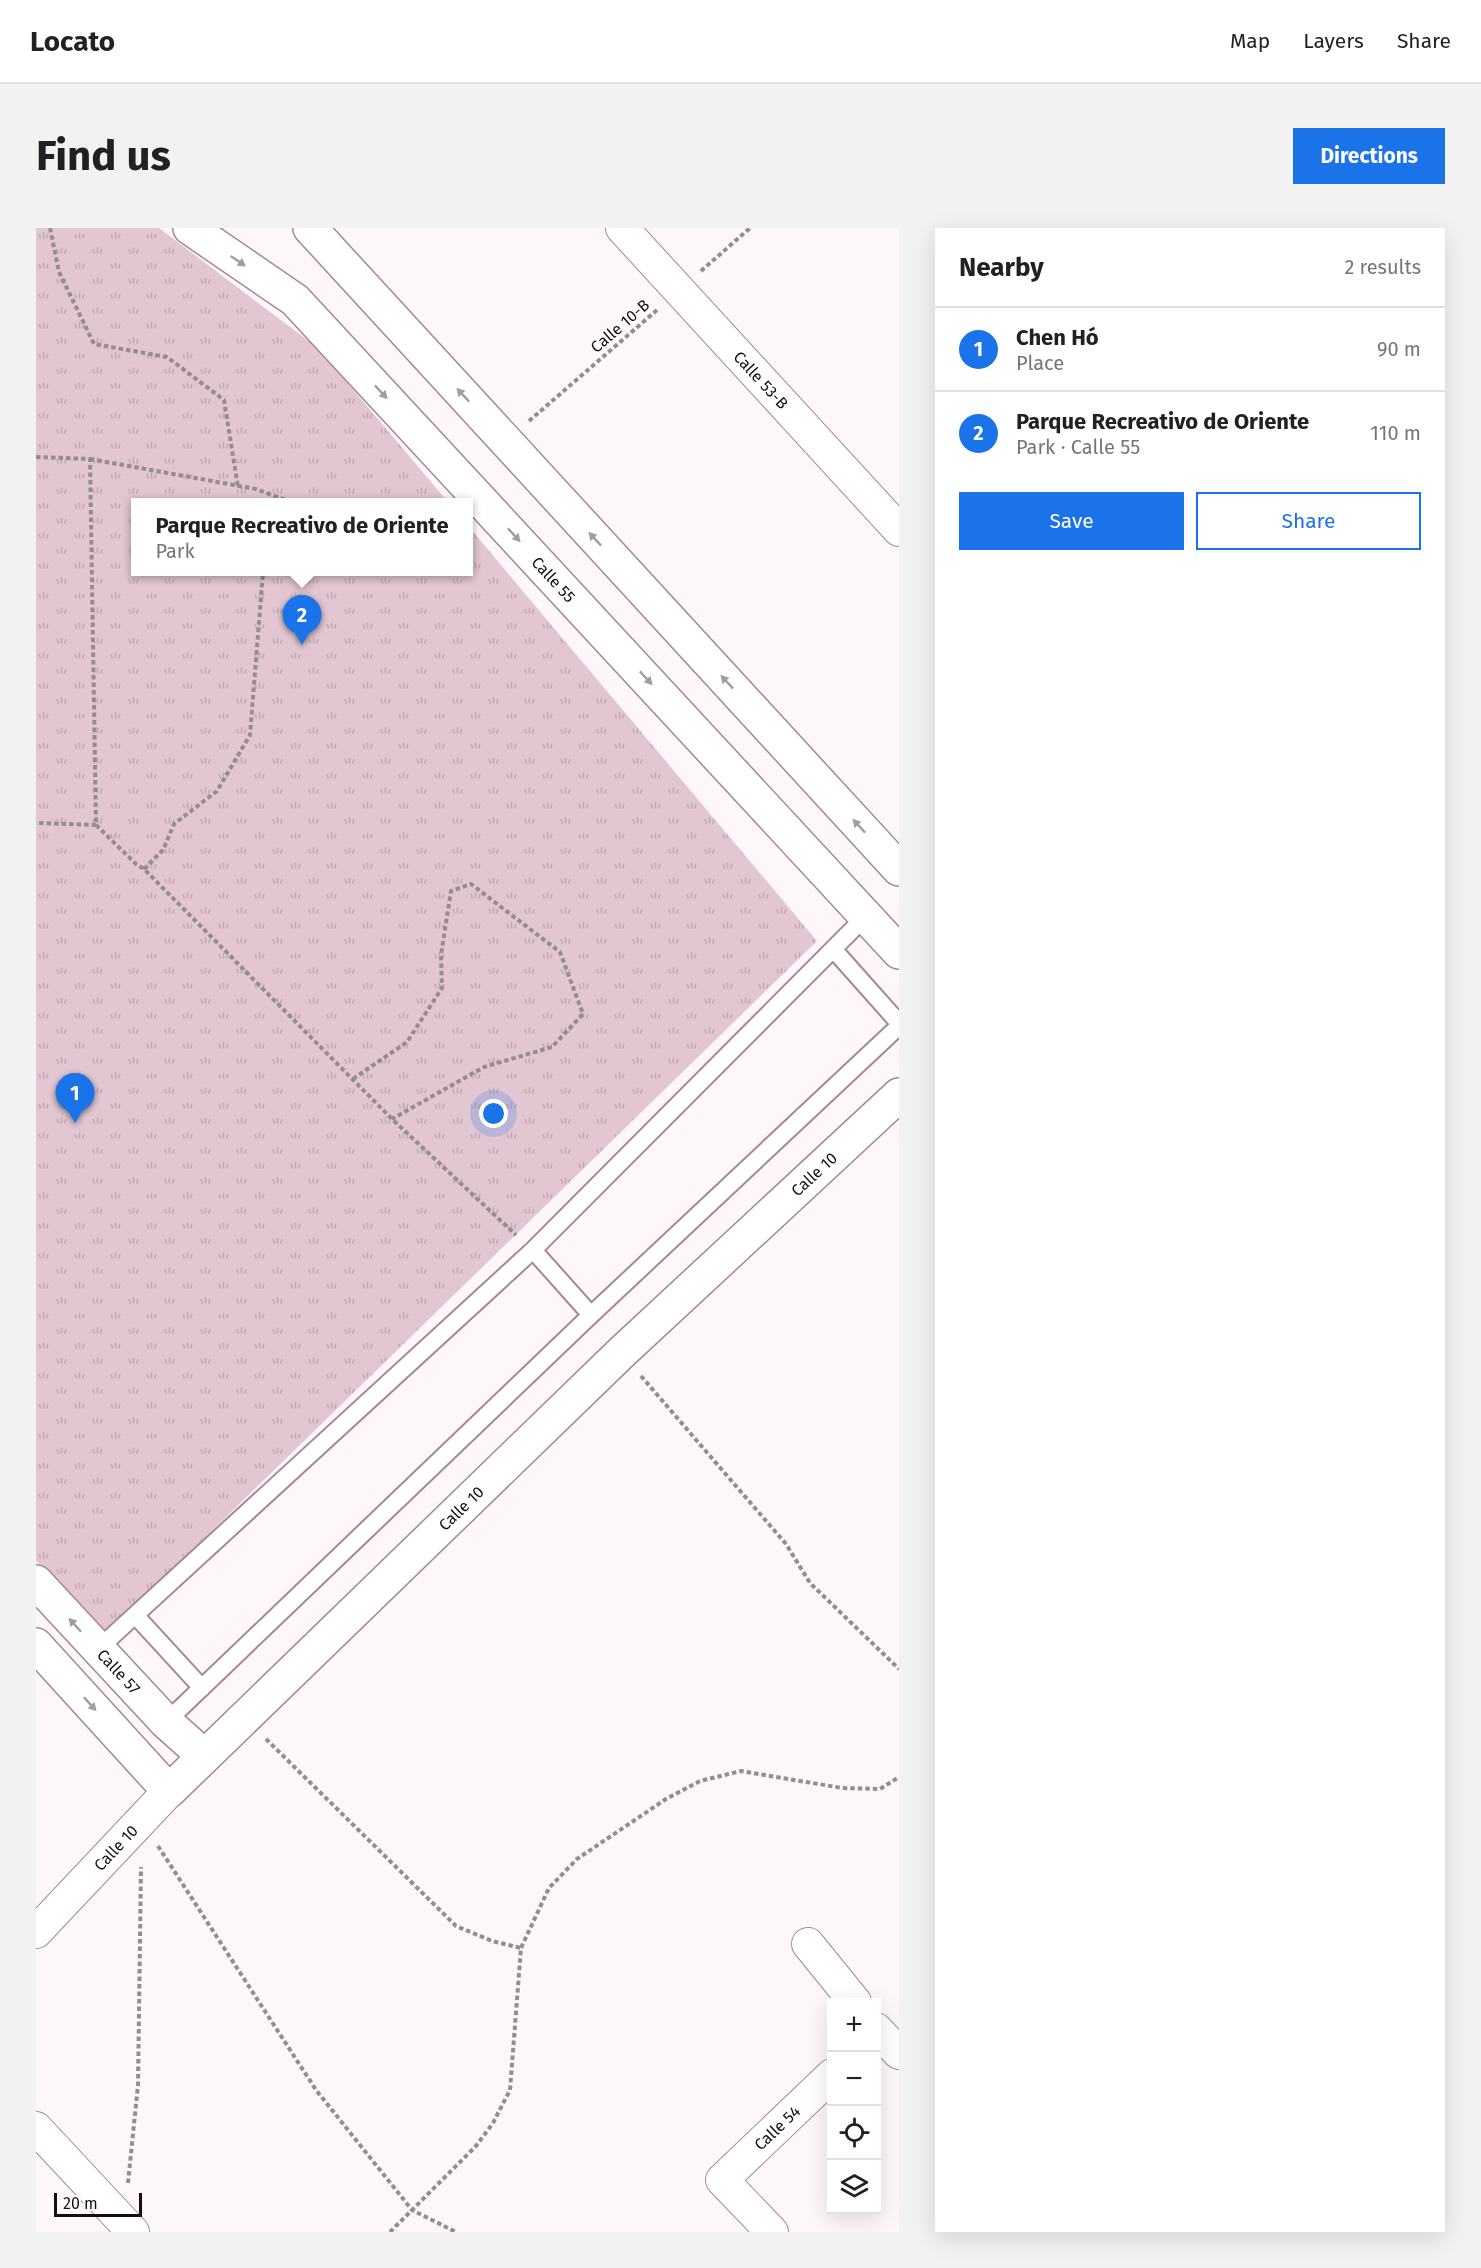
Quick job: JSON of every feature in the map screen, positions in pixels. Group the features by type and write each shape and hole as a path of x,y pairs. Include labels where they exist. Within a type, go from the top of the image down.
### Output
{"street":[{"name":"Calle 55","path":"190,228 296,300 899,952"},
{"path":"310,228 899,869"},
{"name":"Calle 53-B","path":"622,228 899,530"},
{"name":"Calle 10","path":"36,1932 204,1756 621,1353 899,1095"},
{"name":"Calle 57","path":"36,1582 166,1722 204,1756"},
{"path":"36,1646 169,1791"},
{"path":"808,1944 852,1998"},
{"path":"881,2035 899,2053"},
{"name":"Calle 54","path":"772,2232 722,2180 827,2079"},
{"path":"36,2128 128,2227"}],"lane":[{"path":"97,1650 533,1250 867,915"},
{"path":"166,1722 591,1315 899,1025 834,950"},
{"path":"533,1250 591,1315"},
{"path":"135,1615 202,1688"}],"path":[{"path":"50,228 59,272 94,344 167,357 224,400 238,487"},
{"name":"Calle 10-B","path":"506,441 750,228"},
{"path":"36,457 90,459 256,489 280,498"},
{"path":"90,459 96,825"},
{"path":"144,869 163,850 174,824 217,791 250,735 263,576"},
{"path":"36,823 96,825 144,869 392,1119 533,1250"},
{"path":"353,1079 407,1042 442,988 441,955 451,891 471,884 560,952 583,1014 552,1047 484,1066 392,1119"},
{"path":"621,1353 786,1544 810,1583 899,1669"},
{"path":"245,1718 456,1926 492,1941 521,1948"},
{"path":"390,2232 476,2146 493,2123 510,2090 521,1948 549,1888 577,1859 666,1799 700,1781 741,1771 842,1788 880,1789 899,1777"},
{"path":"141,1820 316,2090 412,2210 456,2232"},
{"path":"128,2227 138,2085 141,1820"}],"green space":[{"path":"36,228 159,228 318,348 445,498 131,498 131,576 473,576 473,532 817,941 104,1636 36,1561"}],"place":[{"name":"Parque Recreativo de Oriente","path":"302,645"},
{"name":"Chen Hó","path":"75,1123"}]}
